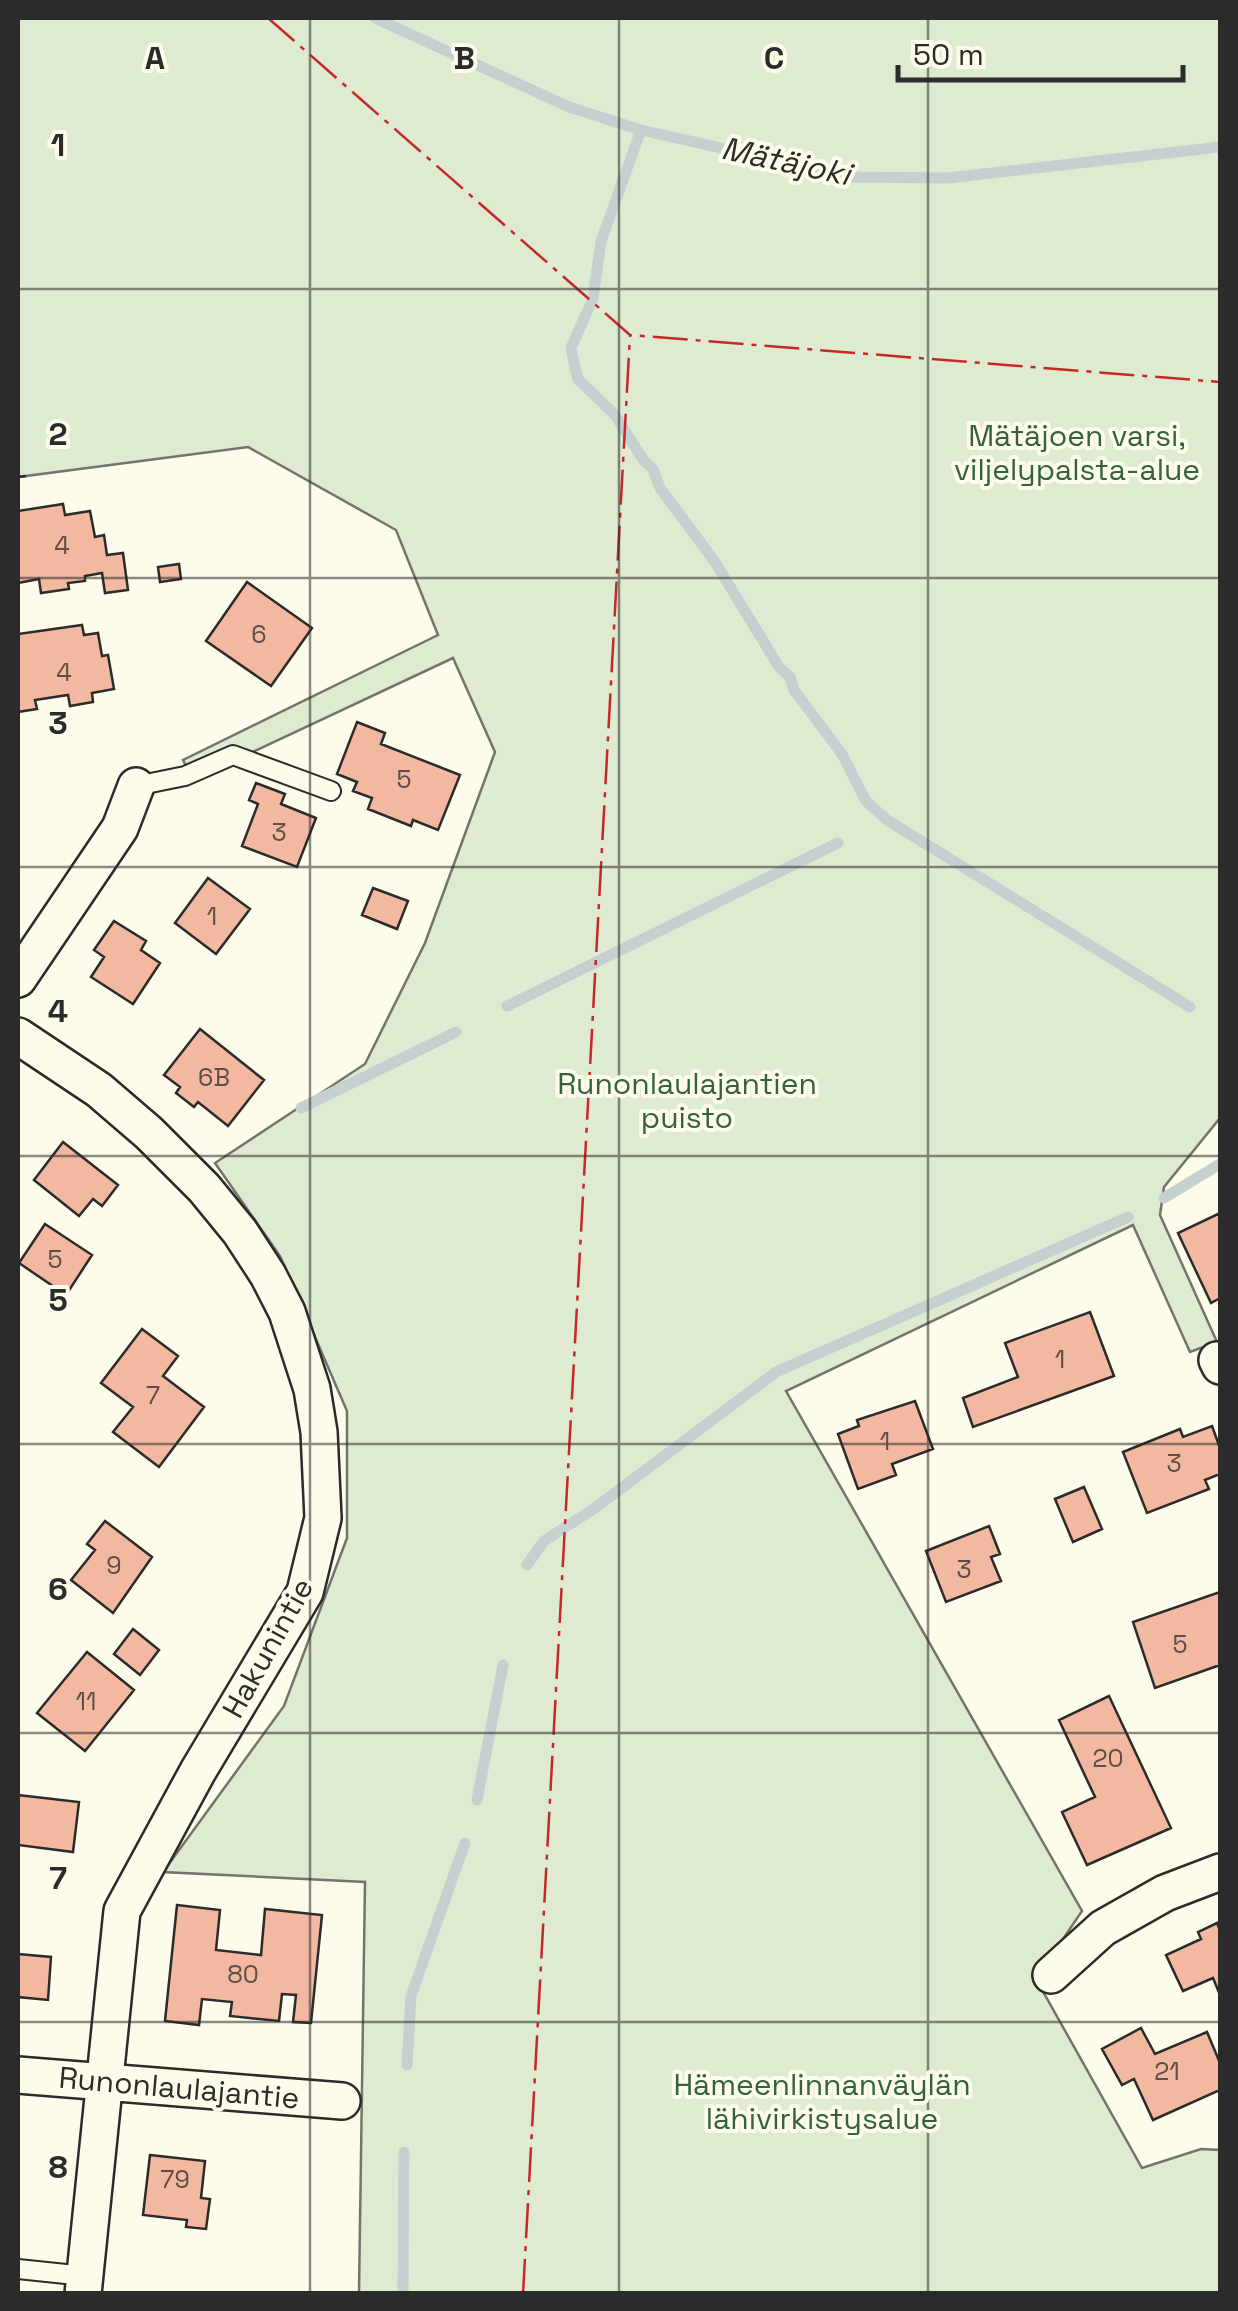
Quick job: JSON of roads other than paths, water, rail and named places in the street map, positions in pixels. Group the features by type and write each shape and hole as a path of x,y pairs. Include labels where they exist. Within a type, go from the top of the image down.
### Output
{"street":[{"path":"18,979 120,828 136,786"},
{"name":"Hakunintie","path":"18,1036 99,1090 149,1134 204,1188 240,1232 286,1312 312,1389 319,1432 323,1518 304,1592 198,1771 122,1910 84,2285"},
{"path":"1051,1975 1103,1928 1165,1894 1220,1872"},
{"name":"Runonlaulajantie","path":"18,2075 342,2101"}],"lane":[{"path":"136,786 184,776 233,755 331,792"},
{"path":"18,2269 84,2285"}],"waterway":[{"name":"Mätäjoki","path":"375,18 569,107 641,130 850,177 947,178 1220,147"},
{"path":"641,130 601,241 593,298 571,348 578,379 615,415 653,469 660,488 715,562 779,667 790,677 794,690 842,754 866,801 887,820 1190,1007"},
{"path":"507,1006 838,843"},
{"path":"301,1108 456,1032"},
{"path":"1164,1198 1220,1164"},
{"path":"527,1565 544,1541 595,1508 776,1372 1128,1217"},
{"path":"477,1800 503,1665"},
{"path":"407,2065 411,1996 465,1843"},
{"path":"403,2294 404,2152"}],"park label":[{"name":"Mätäjoen varsi, viljelypalsta-alue","path":"1077,453"},
{"name":"Runonlaulajantien puisto","path":"687,1101"},
{"name":"Hämeenlinnanväylän lähivirkistysalue","path":"822,2102"}]}
